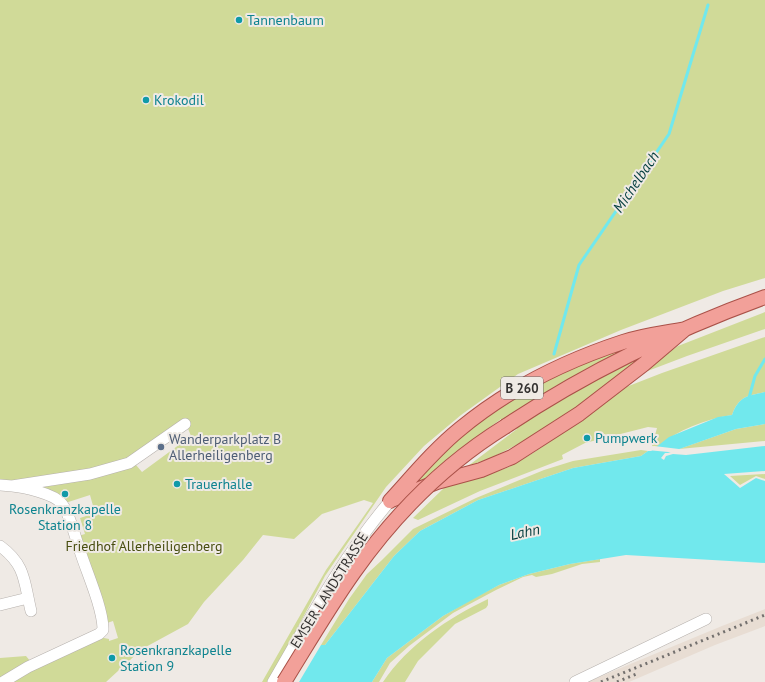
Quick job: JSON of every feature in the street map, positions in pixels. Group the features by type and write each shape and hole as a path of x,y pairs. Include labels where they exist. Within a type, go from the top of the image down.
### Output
{"main road":[{"name":"B 260","path":"284,682 353,573 387,529 420,494 445,471 482,441 544,401 596,372 685,329 765,297"},
{"name":"B 260","path":"390,501 459,430 531,382 564,364 624,342 685,329"},
{"name":"B 260","path":"390,501 437,482 481,470 512,457 578,414 644,364 685,329"}],"street":[{"path":"12,486 90,474 129,463 185,424"},
{"path":"0,485 28,488 58,500 62,504 98,604 103,628 103,630 98,634 28,667 3,682"},
{"name":"EMSER LANDSTRASSE","path":"273,682 330,584 374,520 390,501"},
{"path":"0,546 10,553 18,564 23,576 31,611"},
{"path":"0,605 28,598"},
{"path":"574,682 706,619"}],"shaded area":[{"path":"765,609 765,626 715,645 629,682 587,682 722,626"}],"green space":[{"name":"Friedhof Allerheiligenberg","path":"0,0 765,0 765,278 723,291 621,330 518,374 461,415 424,446 386,487 325,576 267,682 262,682 326,570 373,503 364,500 322,514 294,539 263,535 243,560 204,602 188,624 142,649 106,682 0,682 0,658 26,656 31,662 99,637 109,639 109,641 118,638 113,621 107,623 78,536 85,534 80,518 95,513 90,495 59,505 26,492 0,488","holes":["187,426 191,436 142,472 130,458"]},
{"path":"765,312 765,329 645,372 640,372 678,346"},
{"path":"765,337 765,392 748,396 741,400 732,415 712,419 692,426 674,435 657,447 652,446 657,428 648,427 585,443 562,455 563,459 480,491 418,520 413,518 445,487 509,467 533,453 583,419 621,389"},
{"path":"627,346 627,350 554,387 502,420 501,419 459,450 420,484 404,490 476,422 543,381"},
{"path":"647,353 649,356 547,429 491,458 468,466 517,429 516,427 570,394"},
{"path":"765,424 765,441 679,449 736,429"},
{"path":"641,450 648,451 641,456 573,468 478,500 420,531 394,556 325,645 321,645 349,599 367,574 413,529 476,498 544,470 573,461"},
{"path":"765,474 765,479 756,476 740,485 730,476"},
{"path":"600,559 600,562 582,564 552,574 536,577 532,575 523,577 453,613 409,646 390,663 379,682 372,682 387,658 443,616 474,598 499,585 529,574 570,564"},
{"path":"488,599 488,605 486,608 455,624 418,661 405,682 383,682 404,656 417,644 458,615"}],"water":[{"name":"Lahn","path":"765,392 765,424 736,429 665,453 661,458 664,460 666,456 673,454 686,455 765,446 765,471 724,474 740,488 756,478 765,481 765,563 626,555 570,564 529,574 499,585 443,616 387,658 372,682 299,682 321,645 325,645 394,556 420,531 478,500 573,468 641,456 648,451 651,451 669,437 718,417 732,415 741,400 748,396"}],"pier":[{"path":"654,446 679,449 679,451 676,452 679,453 647,450"}],"waterway":[{"name":"Michelbach","path":"554,354 579,265 669,134 708,5"},
{"path":"749,398 755,376 765,359"}],"railway":[{"path":"601,682 765,615"},
{"path":"617,682 639,673"}],"place":[{"name":"Tannenbaum","path":"239,20"},
{"name":"Krokodil","path":"146,100"},
{"name":"Pumpwerk","path":"587,438"},
{"name":"Wanderparkplatz B Allerheiligenberg","path":"161,447"},
{"name":"Trauerhalle","path":"177,484"},
{"name":"Rosenkranzkapelle Station 8","path":"65,494"},
{"name":"Rosenkranzkapelle Station 9","path":"112,658"}]}
